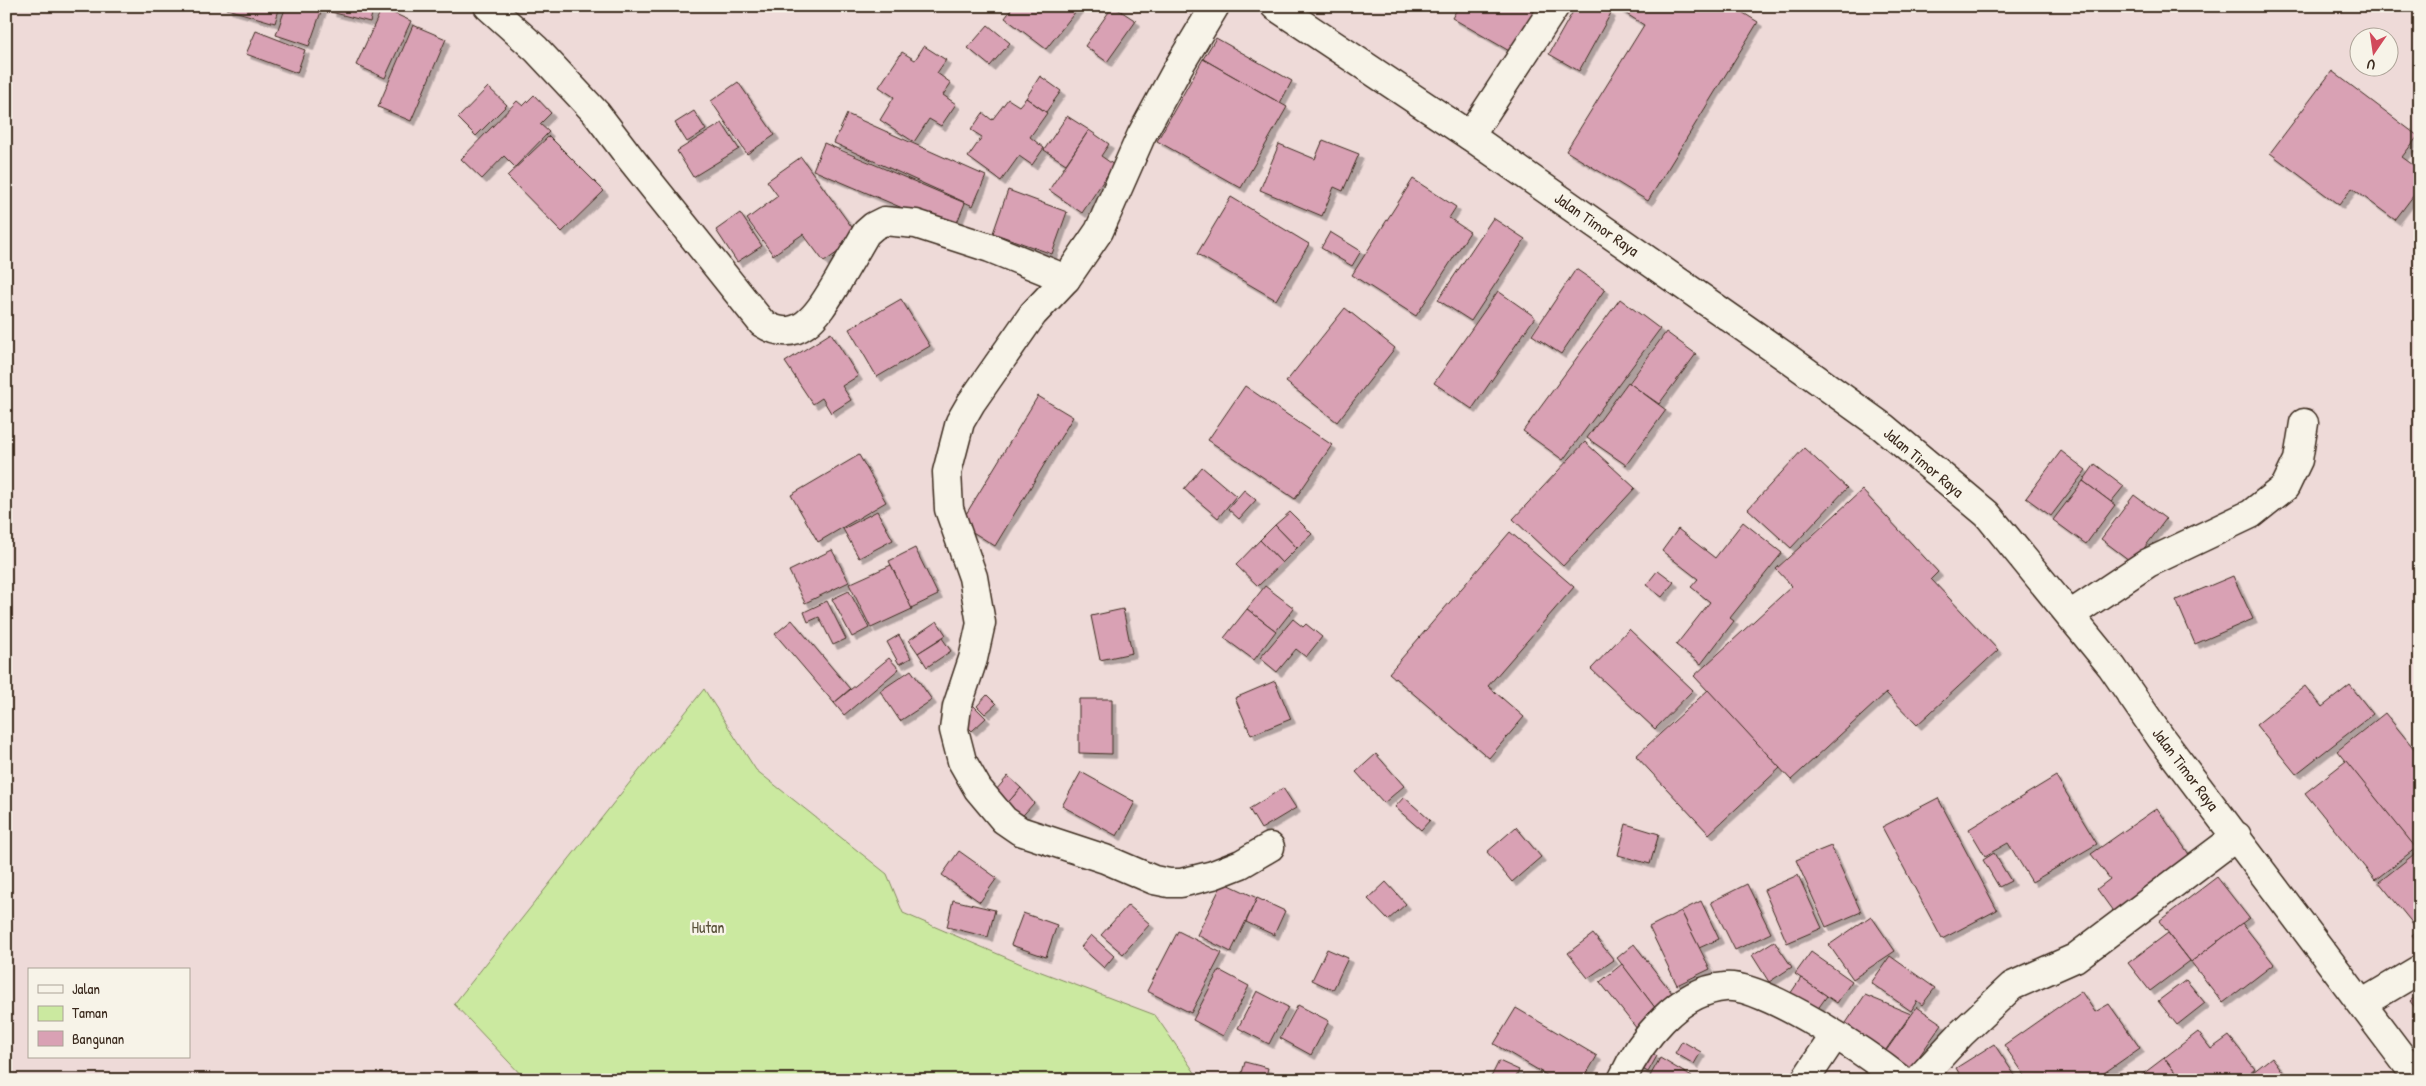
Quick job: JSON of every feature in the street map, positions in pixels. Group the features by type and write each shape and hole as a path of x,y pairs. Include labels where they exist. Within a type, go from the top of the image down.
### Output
{"main road":[{"path":"488,6 536,49 596,112 631,160 684,222 762,323 774,331 796,330 808,323 822,308 866,233 884,221 916,224 990,248 1066,279"},
{"path":"1215,6 1179,66 1141,136 1099,231 1066,279 1034,314 971,403 960,422 950,454 947,472 949,510 973,578 981,623 973,659 957,707 954,730 962,761 992,807 1004,820 1020,831 1105,859 1154,880 1181,883 1213,875 1241,864 1270,847"},
{"name":"Jalan Timor Raya","path":"1275,6 1470,136 1786,356 1883,427 1987,514 2112,667 2161,738 2363,1003 2419,1080"},
{"path":"1470,136 1555,6"},
{"path":"2070,615 2148,563 2251,514 2285,487 2298,460 2304,423"},
{"path":"1918,1080 1962,1033 2012,986 2075,958 2237,836"},
{"path":"2363,1003 2420,969"},
{"path":"1622,1080 1655,1027 1688,1000 1707,990 1726,986 1756,993 1781,1004 1874,1059 1900,1080"},
{"path":"1805,1080 1835,1035"}],"green space":[{"name":"Hutan","path":"704,689 756,770 887,874 903,913 1028,967 1155,1015 1200,1080 526,1080 454,1004"}],"building":[{"path":"228,6 280,6 275,23 227,9"},
{"path":"286,6 323,6 309,46 276,35"},
{"path":"333,6 374,6 370,22 331,12"},
{"path":"1014,6 1080,6 1046,49 1005,18"},
{"path":"1113,6 1136,21 1107,62 1085,46"},
{"path":"1459,6 1538,6 1511,52 1452,18"},
{"path":"1576,6 1598,6 1611,13 1579,71 1549,54"},
{"path":"1614,6 1732,6 1758,22 1648,201 1566,151 1644,25"},
{"path":"382,8 411,21 385,78 356,65"},
{"path":"413,25 446,39 411,121 378,107"},
{"path":"988,25 1010,43 990,66 968,48"},
{"path":"256,31 305,50 297,73 246,54"},
{"path":"1216,38 1292,81 1280,103 1203,59"},
{"path":"924,46 946,60 937,73 951,83 943,95 956,104 941,126 929,119 914,142 880,120 894,97 879,87 902,52 915,60"},
{"path":"1203,59 1287,107 1241,188 1157,141"},
{"path":"2332,71 2418,136 2402,157 2420,170 2420,187 2395,220 2352,188 2339,205 2270,153"},
{"path":"1040,76 1061,91 1046,112 1026,98"},
{"path":"738,82 775,135 747,154 711,101"},
{"path":"488,87 507,105 476,136 458,118"},
{"path":"534,95 551,113 540,124 549,132 515,167 504,156 482,179 461,159 517,101 523,106"},
{"path":"1026,98 1047,113 1030,137 1044,148 1032,165 1019,156 1001,181 968,157 982,137 971,130 983,113 992,120 1008,99 1019,106"},
{"path":"694,111 706,130 687,142 675,123"},
{"path":"847,114 986,176 973,206 834,143"},
{"path":"1067,116 1089,130 1066,164 1044,150"},
{"path":"722,123 739,149 693,177 677,151"},
{"path":"1089,130 1109,144 1101,156 1114,165 1082,213 1049,190"},
{"path":"549,136 604,191 562,232 507,176"},
{"path":"1323,140 1359,154 1343,191 1334,187 1322,216 1260,190 1279,144 1315,159"},
{"path":"824,143 965,203 954,230 813,170"},
{"path":"801,157 859,237 824,262 803,234 773,255 747,219 778,196 767,181"},
{"path":"1413,179 1456,207 1449,218 1470,232 1416,316 1352,275"},
{"path":"1008,190 1067,212 1052,254 993,233"},
{"path":"1231,197 1309,244 1276,300 1197,254"},
{"path":"740,213 762,246 737,262 716,230"},
{"path":"1493,218 1525,239 1471,321 1438,300"},
{"path":"1330,232 1361,251 1352,266 1321,248"},
{"path":"1576,269 1605,289 1561,354 1532,335"},
{"path":"1498,291 1535,317 1472,409 1434,383"},
{"path":"901,299 930,346 877,377 849,329"},
{"path":"1620,299 1660,329 1563,460 1523,431"},
{"path":"1345,308 1395,348 1337,422 1286,382"},
{"path":"1666,332 1696,354 1659,404 1629,383"},
{"path":"831,333 858,376 842,386 851,400 831,413 822,398 813,404 785,362"},
{"path":"1628,382 1666,410 1626,465 1587,438"},
{"path":"1245,386 1332,445 1295,499 1208,440"},
{"path":"1038,396 1073,417 995,546 960,524"},
{"path":"1585,442 1635,488 1563,566 1513,519"},
{"path":"1804,448 1847,488 1791,548 1748,509"},
{"path":"2061,451 2086,470 2051,516 2026,498"},
{"path":"859,455 886,502 818,542 791,495"},
{"path":"2095,464 2124,486 2111,502 2083,481"},
{"path":"1202,467 1236,496 1218,518 1184,489"},
{"path":"2083,481 2115,505 2086,544 2053,520"},
{"path":"1244,490 1256,500 1239,519 1228,509"},
{"path":"1862,490 1938,572 1931,579 1998,650 1917,725 1886,693 1791,780 1694,676 1792,586 1776,569"},
{"path":"2134,495 2166,519 2133,563 2101,539"},
{"path":"877,511 893,540 859,558 843,529"},
{"path":"1290,512 1312,534 1297,548 1275,525"},
{"path":"1743,522 1782,553 1730,618 1734,621 1701,664 1676,645 1710,602 1691,587 1698,579 1662,551 1678,529 1715,558"},
{"path":"1275,525 1297,548 1282,563 1260,540"},
{"path":"1510,532 1574,587 1488,686 1524,717 1489,758 1389,673"},
{"path":"1260,540 1282,563 1258,586 1236,565"},
{"path":"915,548 938,595 911,608 889,561"},
{"path":"832,550 849,582 805,603 789,571"},
{"path":"891,565 912,609 871,628 849,584"},
{"path":"1658,570 1674,582 1662,597 1646,585"},
{"path":"2233,576 2253,619 2195,644 2176,600"},
{"path":"1265,586 1294,608 1276,631 1247,609"},
{"path":"849,591 869,628 852,637 832,599"},
{"path":"827,601 846,639 833,645 819,617 808,622 804,612"},
{"path":"1123,609 1132,653 1100,660 1091,616"},
{"path":"1247,609 1276,631 1254,660 1224,638"},
{"path":"1293,619 1303,627 1306,624 1322,637 1306,657 1296,649 1277,672 1260,658"},
{"path":"792,620 850,689 834,703 775,634"},
{"path":"937,621 946,635 918,653 909,640"},
{"path":"1629,629 1693,690 1655,729 1591,669"},
{"path":"899,635 911,658 899,664 887,642"},
{"path":"942,638 951,651 927,667 918,653"},
{"path":"889,658 899,669 844,715 834,703"},
{"path":"911,670 932,700 900,721 880,691"},
{"path":"1275,681 1291,719 1251,735 1235,698"},
{"path":"2350,685 2373,714 2296,774 2256,725 2305,686 2322,707"},
{"path":"1708,690 1780,768 1709,834 1636,756"},
{"path":"987,695 996,704 985,714 977,706"},
{"path":"1079,699 1112,699 1112,754 1079,753"},
{"path":"973,705 986,718 972,731 959,718"},
{"path":"2385,713 2420,756 2420,849 2418,851 2337,751"},
{"path":"1376,754 1404,786 1384,803 1356,772"},
{"path":"2346,761 2416,848 2375,880 2305,793"},
{"path":"1081,772 1135,802 1117,836 1062,806"},
{"path":"1008,776 1021,788 1003,808 990,797"},
{"path":"2056,776 2097,844 2032,882 2008,843 1985,856 1969,829"},
{"path":"1021,788 1034,803 1016,823 1003,808"},
{"path":"1283,788 1296,808 1261,829 1249,809"},
{"path":"1404,797 1430,820 1421,830 1395,807"},
{"path":"1938,798 1997,910 1942,939 1882,827"},
{"path":"2157,808 2193,860 2115,914 2097,889 2110,879 2091,854"},
{"path":"1626,824 1659,834 1650,864 1618,855"},
{"path":"1516,827 1541,857 1512,882 1487,852"},
{"path":"1831,846 1861,912 1826,927 1796,860"},
{"path":"959,851 997,878 980,902 942,875"},
{"path":"2418,851 2420,853 2420,945 2412,935 2418,930 2379,882"},
{"path":"1994,853 2011,881 1999,887 1983,860"},
{"path":"1798,875 1822,928 1787,943 1764,890"},
{"path":"2217,877 2249,918 2191,962 2159,921"},
{"path":"1223,882 1257,898 1231,952 1197,935"},
{"path":"1386,882 1406,904 1388,920 1368,899"},
{"path":"1747,884 1771,933 1735,950 1711,902"},
{"path":"1257,898 1285,911 1274,935 1246,922"},
{"path":"953,900 995,910 988,937 947,927"},
{"path":"1701,901 1719,939 1699,948 1681,911"},
{"path":"1128,905 1150,924 1123,954 1101,935"},
{"path":"1681,911 1710,969 1677,985 1649,927"},
{"path":"1023,913 1057,925 1046,957 1011,945"},
{"path":"1871,916 1895,951 1853,979 1829,945"},
{"path":"2242,923 2274,964 2223,1003 2191,962"},
{"path":"1178,931 1222,953 1191,1013 1147,991"},
{"path":"2168,933 2190,961 2150,991 2128,963"},
{"path":"1593,934 1614,960 1588,978 1568,953"},
{"path":"1091,935 1114,956 1104,968 1081,947"},
{"path":"1774,941 1792,967 1769,982 1752,955"},
{"path":"1634,944 1679,1002 1659,1013 1617,958"},
{"path":"1327,949 1348,958 1333,990 1312,980"},
{"path":"1811,952 1852,981 1837,1003 1795,974"},
{"path":"1890,956 1935,988 1922,1005 1917,1001 1911,1011 1871,983"},
{"path":"1622,964 1659,1013 1637,1029 1600,982"},
{"path":"1219,970 1249,986 1223,1036 1193,1020"},
{"path":"1801,978 1827,996 1814,1014 1788,997"},
{"path":"2186,980 2205,1003 2177,1025 2158,1001"},
{"path":"1257,991 1288,1007 1269,1044 1238,1028"},
{"path":"2081,991 2095,1012 2109,1004 2140,1048 2094,1080 2028,1080 2004,1045"},
{"path":"2420,993 2420,1014 2410,1001"},
{"path":"1865,995 1911,1014 1885,1051 1844,1026"},
{"path":"1298,1005 1329,1021 1311,1055 1280,1038"},
{"path":"1917,1007 1942,1024 1906,1075 1881,1058"},
{"path":"1516,1008 1597,1056 1587,1073 1595,1078 1594,1080 1555,1080 1494,1044"},
{"path":"2198,1032 2211,1049 2229,1036 2255,1069 2242,1080 2181,1080 2164,1058"},
{"path":"1682,1041 1701,1052 1694,1064 1675,1053"},
{"path":"1994,1044 2018,1080 1963,1080 1956,1068"},
{"path":"1643,1049 1657,1056 1648,1072 1635,1065"},
{"path":"2272,1057 2289,1080 2243,1080"},
{"path":"1660,1058 1697,1080 1656,1080 1650,1076"},
{"path":"2164,1058 2181,1080 2135,1080"},
{"path":"1499,1061 1519,1070 1515,1080 1490,1079"},
{"path":"1245,1062 1268,1068 1265,1080 1240,1080"}]}
